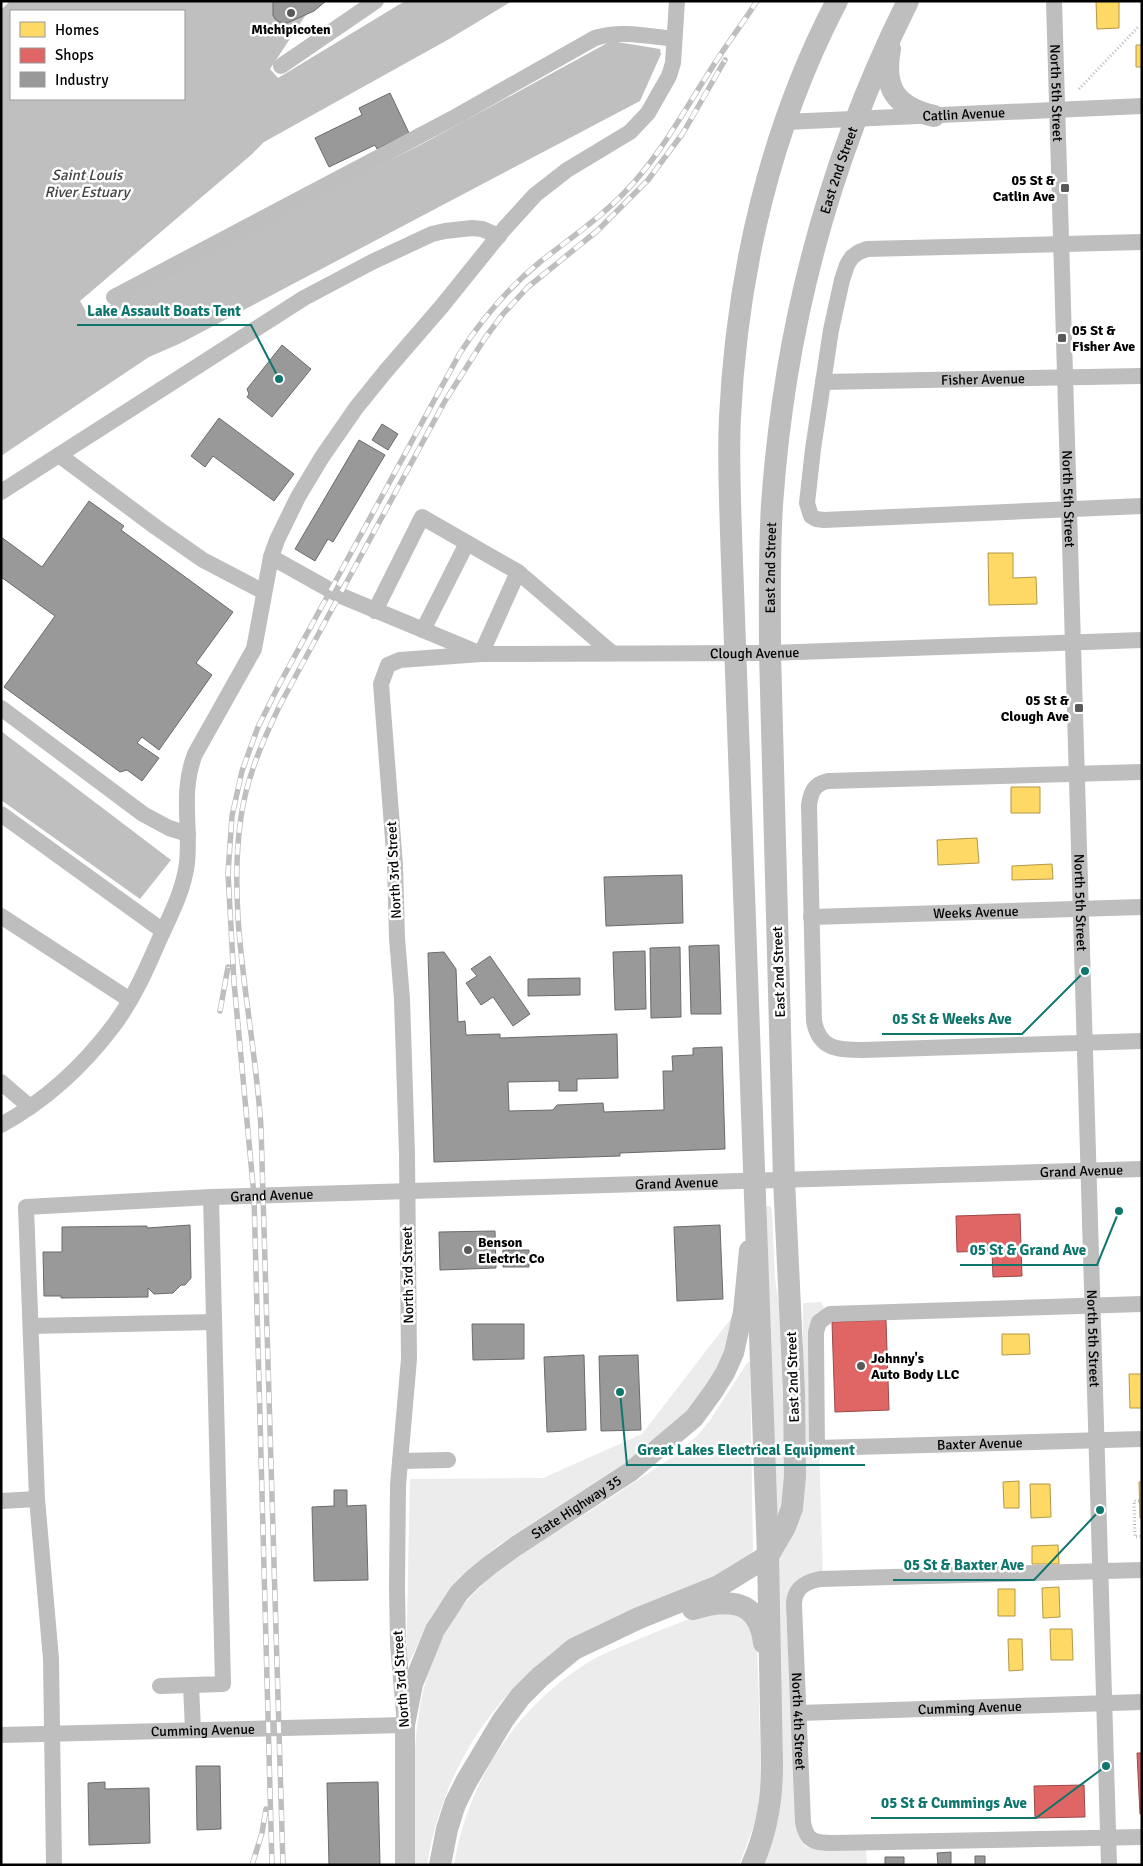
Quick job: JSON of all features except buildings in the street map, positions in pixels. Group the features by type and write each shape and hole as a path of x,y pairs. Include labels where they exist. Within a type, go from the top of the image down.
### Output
{"highway":[{"path":"752,1865 764,1831 772,1780 772,1766 768,1556 729,471 730,415 742,291 751,246 785,122 802,74 837,1"},
{"name":"East 2nd Street","path":"768,1556 785,1527 792,1508 795,1476 794,1392 784,1180 770,653 769,578 772,506 778,436 794,336 817,239 854,120 908,1"},
{"path":"895,27 888,62 891,87 901,102 919,112 934,116"},
{"path":"440,1865 447,1829 455,1804 466,1782 503,1720 520,1697 540,1677 574,1649 639,1618 719,1586 768,1556"},
{"path":"540,1677 689,1610 720,1602 732,1602 743,1606 754,1615 763,1634 768,1732 772,1766"}],"main road":[{"name":"State Highway 35","path":"405,1726 410,1695 426,1649 447,1610 473,1579 516,1546 630,1472 694,1418 714,1392 725,1373 739,1336 743,1312 754,1190"},
{"name":"North 3rd Street","path":"405,1726 405,1865"}],"street":[{"path":"281,66 376,1"},
{"path":"1,1125 54,1089 80,1065 114,1025 140,982 182,887 187,863 186,802 190,768 195,754 254,649 271,557 277,540 298,497 337,434 385,372 529,202 550,182 567,170 630,132 652,107 669,76 672,63 676,1"},
{"name":"North 5th Street","path":"1054,1 1109,1865"},
{"path":"114,297 457,116 595,38 613,34 626,34 674,39"},
{"name":"Catlin Avenue","path":"785,122 1142,106"},
{"path":"1,492 304,298 372,262 432,234 445,231 472,228 482,229 499,236"},
{"path":"1142,242 867,249 858,252 852,257 842,280 831,330 807,503 808,512 816,519 824,520 1142,506"},
{"name":"Fisher Avenue","path":"823,382 1142,376"},
{"path":"59,455 203,560 264,592"},
{"path":"375,611 422,516 518,572 612,653"},
{"path":"423,630 468,543"},
{"path":"271,557 339,595 480,654 518,572"},
{"name":"Clough Avenue","path":"381,684 388,665 400,660 480,654 770,653 1142,640"},
{"name":"North 3rd Street","path":"381,684 394,855 402,999 409,1359 397,1521 397,1620 405,1726"},
{"path":"1,708 142,814 169,828 188,834"},
{"path":"1142,772 828,780 820,783 811,795 809,806 814,1020 819,1038 834,1048 863,1050 1142,1040"},
{"path":"1,814 163,931"},
{"name":"Weeks Avenue","path":"811,917 1142,907"},
{"path":"1,916 130,1000"},
{"path":"1,1082 30,1107"},
{"name":"Grand Avenue","path":"31,1326 26,1207 211,1197 406,1191 754,1190 784,1180 1142,1169"},
{"path":"160,1686 223,1684 211,1197"},
{"path":"1092,1305 1142,1304"},
{"name":"Baxter Avenue","path":"1092,1305 830,1314 819,1322 816,1332 817,1448 1142,1439"},
{"path":"54,1865 53,1734 49,1621 37,1499 31,1326 214,1322"},
{"path":"400,1461 448,1460"},
{"path":"1,1500 37,1499"},
{"path":"1100,1572 1142,1570"},
{"name":"North 4th Street","path":"1100,1572 820,1579 804,1584 799,1588 794,1598 794,1605 803,1822 807,1836 816,1841 833,1843 1108,1837"},
{"path":"191,1685 193,1730"},
{"name":"Cumming Avenue","path":"798,1713 1142,1702"},
{"name":"Cumming Avenue","path":"1,1735 405,1726"},
{"path":"1108,1837 1142,1837"}],"path":[{"path":"1079,89 1138,27"},
{"path":"1139,1501 1134,1501 1135,1537 1142,1536"}],"shaded area":[{"path":"770,1206 772,1210 775,1279 782,1319 785,1495 777,1521 765,1207"},
{"path":"821,1302 825,1310 817,1315 823,1574 800,1580 791,1587 786,1611 799,1837 806,1847 820,1849 866,1847 867,1865 761,1865 771,1561 803,1466 803,1303"},
{"path":"739,1308 727,1351 700,1400 651,1446 500,1544 471,1569 438,1606 407,1666 410,1479 543,1478 642,1434"},
{"path":"750,1361 753,1551 718,1575 572,1639 538,1664 508,1694 475,1737 461,1761 440,1811 427,1865 415,1865 414,1770 419,1713 431,1665 453,1620 473,1594 504,1567 661,1465 698,1435"},
{"path":"712,1611 730,1612 742,1616 750,1624 757,1641 761,1775 757,1817 739,1865 454,1865 471,1803 484,1774 500,1747 541,1699 565,1678 598,1656"}],"water":[{"name":"Saint Louis River Estuary","path":"10,1 315,1 270,69 278,78 405,1 512,1 451,38 264,142 80,301 88,315 139,292 151,281 424,143 611,41 660,49 661,54 640,101 181,343 149,357 1,456 1,10"},
{"path":"1,731 171,860 140,899 1,800"}],"railway":[{"path":"272,1865 254,1196 234,982 228,873 232,816 242,771 258,727 280,683 460,353 477,328 517,282 605,211 637,179 670,135 757,1"},
{"path":"283,1865 261,1128 243,972 237,894 237,855 241,817 247,787 262,745 281,703 445,401 485,338 503,314 528,287 597,231 648,180 683,133 725,60"},
{"path":"220,1011 228,967"},
{"path":"252,1865 262,1833 266,1809"}],"place":[{"name":"Michipicoten","path":"291,13"},
{"name":"05 St & Catlin Ave","path":"1065,188"},
{"name":"05 St & Fisher Ave","path":"1062,338"},
{"name":"Lake Assault Boats Tent","path":"279,379"},
{"name":"05 St & Clough Ave","path":"1079,708"},
{"name":"05 St & Weeks Ave","path":"1085,971"},
{"name":"05 St & Grand Ave","path":"1119,1211"},
{"name":"Benson Electric Co","path":"468,1250"},
{"name":"Johnny's Auto Body LLC","path":"861,1366"},
{"name":"Great Lakes Electrical Equipment","path":"620,1392"},
{"name":"05 St & Baxter Ave","path":"1100,1510"},
{"name":"05 St & Cummings Ave","path":"1106,1766"}]}
